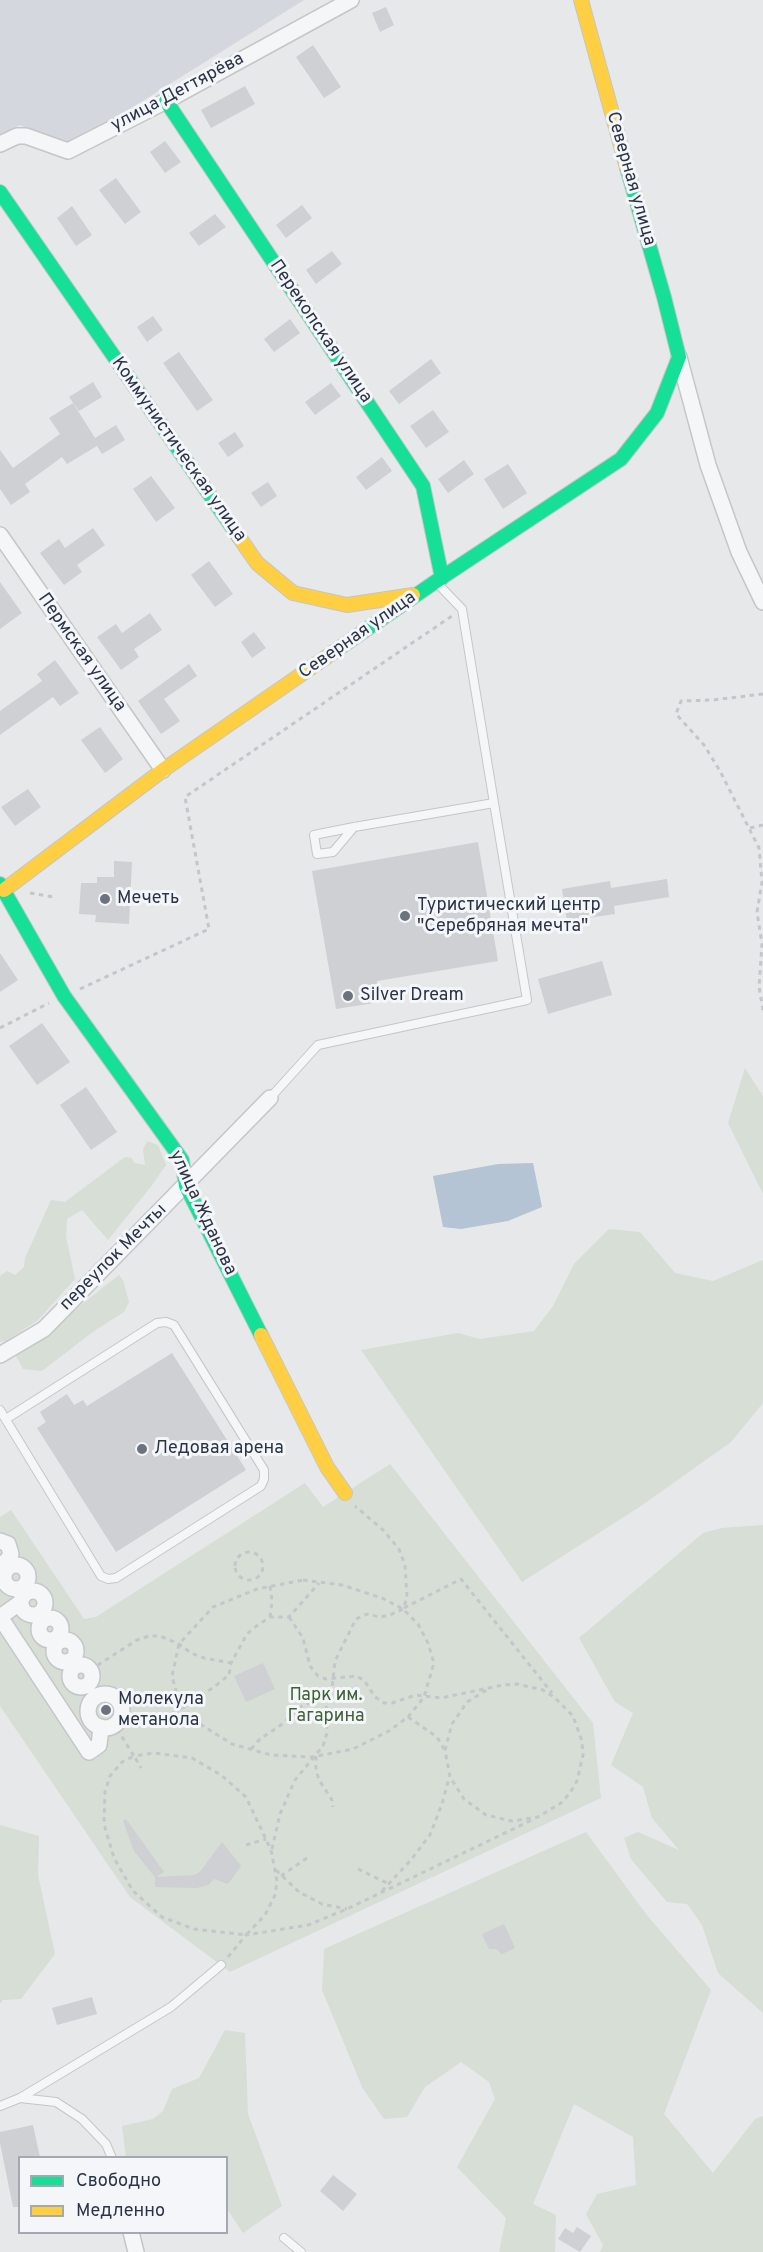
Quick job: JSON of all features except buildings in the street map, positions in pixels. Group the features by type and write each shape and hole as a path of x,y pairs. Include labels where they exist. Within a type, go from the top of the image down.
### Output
{"street":[{"name":"улица Дегтярёва","path":"0,144 17,136 26,136 68,151 351,0"},
{"name":"Северная улица","path":"581,0 664,297 708,465 739,552 763,602"},
{"name":"Перекопская улица","path":"166,100 423,486 439,580"},
{"name":"Коммунистическая улица","path":"0,192 257,563 293,594 347,605 419,594"},
{"name":"Северная улица","path":"2,887 163,771 439,580 621,459 657,413 679,357"},
{"name":"Пермская улица","path":"0,535 163,771"},
{"name":"улица Жданова","path":"2,887 64,996 182,1160 186,1186 327,1467 345,1493"},
{"name":"переулок Мечты","path":"0,1355 44,1329 270,1098"},
{"path":"0,1541 8,1544 11,1549 10,1559 5,1564"},
{"path":"5,1564 20,1566 28,1573 27,1584 23,1594 0,1617 89,1752 99,1745 112,1722 119,1701 114,1696 101,1694 84,1676"},
{"path":"23,1594 25,1612 29,1615 54,1618 58,1621 61,1630 58,1640 73,1644 90,1701 88,1714 90,1720 112,1722"},
{"path":"132,2234 136,2252"}],"lane":[{"path":"270,1098 318,1045 527,1000 462,609 439,580"},
{"path":"354,827 333,852 317,854 314,835 354,827 494,803"},
{"path":"0,1410 101,1576 108,1579 116,1578 261,1486 264,1479 264,1470 174,1325 166,1322 157,1323 6,1419"},
{"path":"0,2106 20,2098 171,2007 221,1965"},
{"path":"20,2098 56,2102 82,2120 106,2144 112,2156"},
{"path":"284,2238 301,2252"}],"path":[{"path":"0,1028 64,996 209,930 185,797 462,609"},
{"path":"763,694 681,701 676,714 709,754 759,848 762,882 757,912 762,944 759,981 763,1010"},
{"path":"750,828 763,825"},
{"path":"345,1493 358,1510 383,1530 399,1550 405,1565 408,1583 407,1598 403,1609"},
{"path":"245,1553 255,1554 262,1562 262,1572 254,1580 243,1579 236,1571 237,1560 245,1553"},
{"path":"251,1749 260,1739 302,1707 326,1696 332,1688 334,1661 356,1619 368,1614 380,1617 390,1615 461,1579 554,1697"},
{"path":"254,1580 256,1589"},
{"path":"303,1580 319,1582 342,1585 382,1598 403,1609 418,1624 428,1643 434,1663 424,1697 408,1717 389,1731 352,1749 314,1757 271,1755 232,1744 192,1719 178,1698 172,1676 179,1644 213,1607 256,1589 303,1580"},
{"path":"112,1722 154,1723 184,1707 229,1675 231,1663 247,1634 270,1617 289,1617 319,1582"},
{"path":"270,1586 272,1601 270,1617"},
{"path":"221,1965 246,1935 265,1915 275,1895 275,1868 271,1850 246,1797 221,1775 192,1758 154,1753 134,1756 122,1762 110,1776 105,1792 104,1824 114,1858 133,1891 162,1917 194,1929 246,1935 308,1925 347,1909 538,1817 561,1803 577,1781 581,1768 582,1748 578,1728 564,1706 543,1690 517,1684 441,1698 416,1695 392,1703 384,1703 375,1697 364,1680 356,1677 326,1679 318,1676 310,1666 303,1638 289,1617"},
{"path":"84,1676 136,1640 160,1636 179,1644 197,1656 231,1663"},
{"path":"490,1688 467,1702 452,1724 446,1750 450,1777 464,1799 486,1815 512,1821 538,1817"},
{"path":"271,1850 280,1814 295,1780 323,1746 327,1733 326,1696"},
{"path":"408,1717 437,1737 446,1750"},
{"path":"112,1722 141,1768"},
{"path":"314,1757 319,1780 332,1800 333,1807"},
{"path":"380,1893 410,1861 430,1835 450,1777"},
{"path":"246,1845 266,1839"},
{"path":"281,1876 307,1858"},
{"path":"275,1868 298,1892 322,1904 347,1909"},
{"path":"358,1869 389,1884"}],"shaded area":[{"path":"0,0 304,0 69,147 20,125 0,135"}],"green space":[{"path":"745,1068 763,1096 763,1194 728,1123"},
{"path":"147,1141 158,1145 166,1165 153,1184 108,1240 82,1210 67,1219 66,1236 75,1279 38,1320 6,1341 0,1342 0,1276 7,1271 15,1275 24,1267 25,1258 51,1200 65,1202 125,1157 132,1158 134,1163 145,1165 143,1149"},
{"path":"609,1229 640,1232 675,1273 713,1281 763,1260 763,1403 731,1442 641,1506 522,1582 361,1350 458,1333 480,1339 534,1331 553,1306 574,1264"},
{"path":"119,1275 123,1280 129,1302 124,1312 94,1331 42,1371 23,1369 16,1356"},
{"name":"Парк им. Гагарина","path":"390,1464 593,1723 601,1798 230,1972 130,1897 0,1706 0,1517 11,1510 84,1619 96,1617 305,1483 323,1507"},
{"path":"763,1525 763,2013 718,1973 702,1925 687,1904 667,1902 631,1859 624,1838 638,1832 679,1850 652,1818 643,1787 611,1765 633,1713 615,1702 579,1638 703,1533 722,1528"},
{"path":"0,1825 39,1836 38,1875 55,1954 21,1999 3,2000 0,2004"},
{"path":"586,1832 646,1914 711,1990 664,2114 713,2173 755,2119 763,2116 763,2252 600,2252 603,2245 586,2214 597,2194 636,2185 633,2137 574,2104 533,2204 556,2215 555,2252 499,2252 506,2218 457,2167 495,2099 489,2082 461,2062 425,2087 407,2117 384,2119 363,2089 322,1990 324,1949"},
{"path":"225,2030 245,2033 248,2114 282,2206 243,2233 228,2210 228,2156 126,2156 122,2126 153,2119 163,2111 172,2089 199,2078"}],"water":[{"path":"533,1163 542,1207 508,1221 461,1229 443,1227 433,1176 498,1164"}],"traffic: fast":[{"path":"166,101 423,486 442,578"},
{"path":"338,649 621,459 657,413 679,357 627,168"},
{"path":"0,192 239,537"},
{"path":"0,884 64,996 182,1160 186,1186 261,1335"}],"traffic: slow":[{"path":"581,0 627,168"},
{"path":"239,537 257,563 293,593 347,605 413,595"},
{"path":"4,890 163,770 338,649"},
{"path":"261,1335 327,1467 345,1493"}],"place":[{"name":"Мечеть","path":"105,899"},
{"name":"Туристический центр \"Серебряная мечта\"","path":"405,916"},
{"name":"Silver Dream","path":"348,996"},
{"name":"Ледовая арена","path":"142,1449"},
{"name":"Молекула метанола","path":"106,1710"}]}
